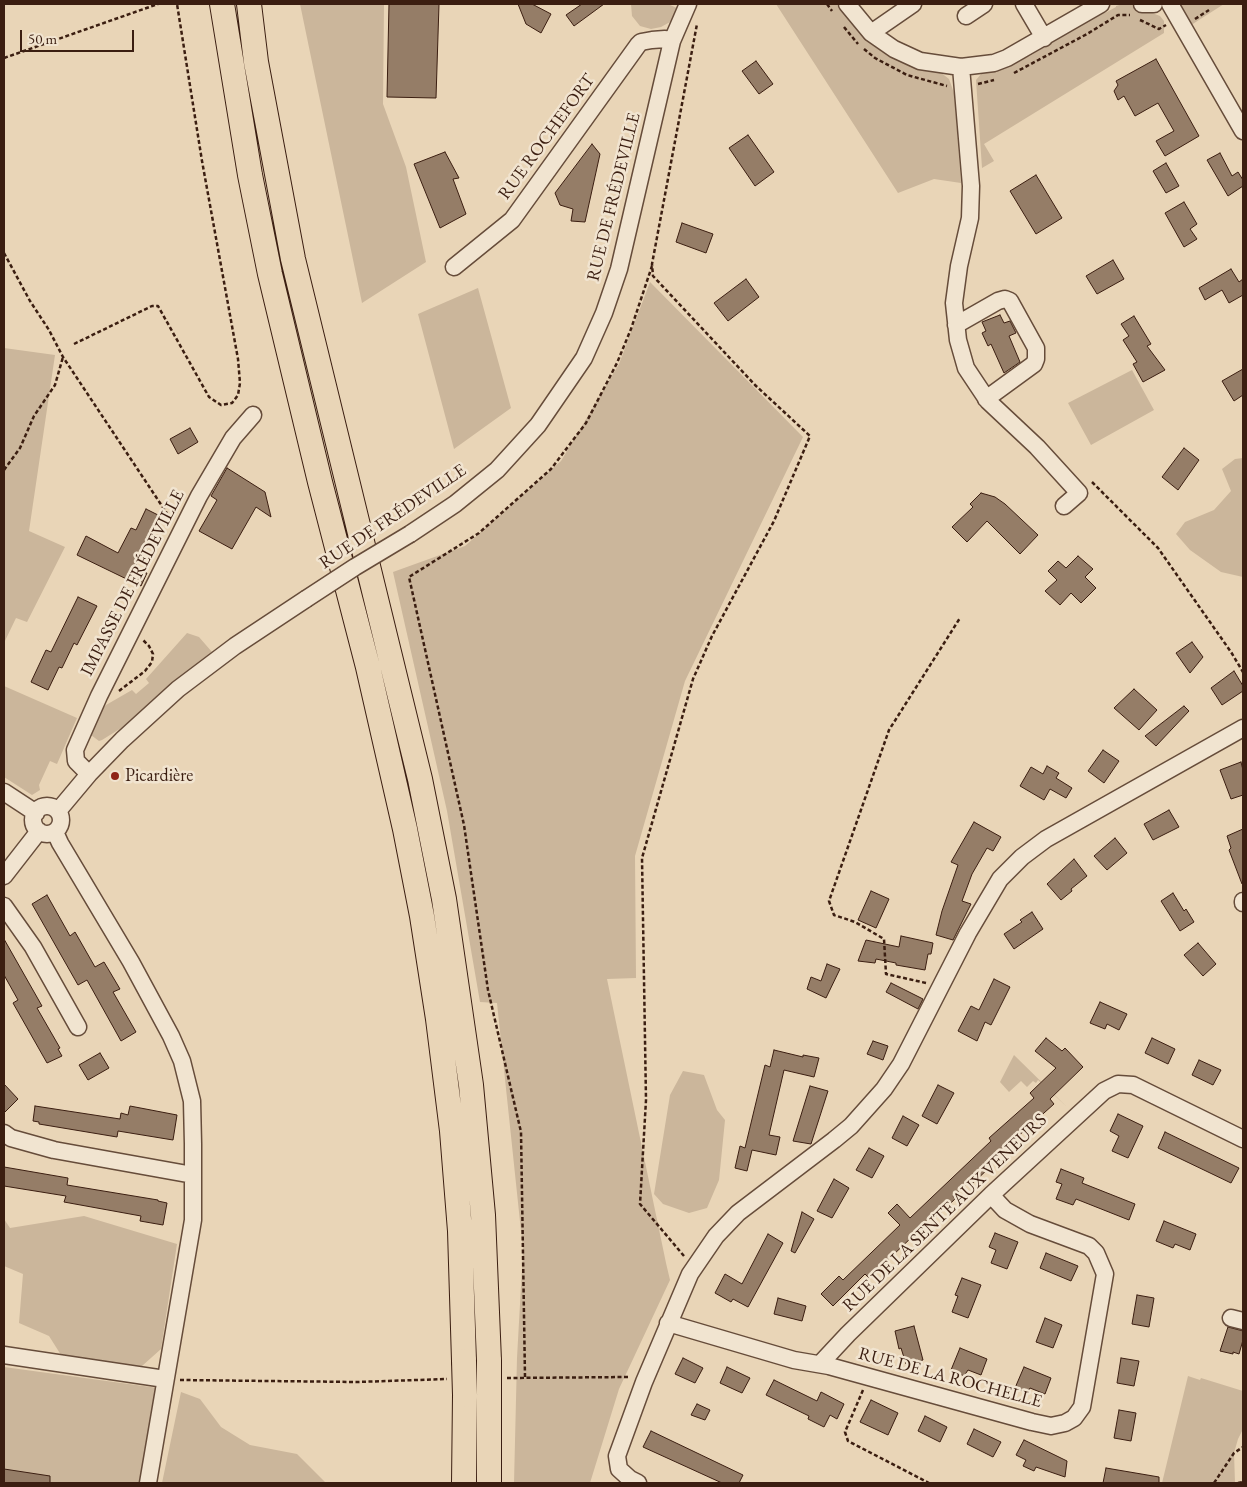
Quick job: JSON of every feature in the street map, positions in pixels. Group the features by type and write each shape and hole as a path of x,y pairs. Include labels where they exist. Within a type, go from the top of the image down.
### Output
{"highway":[{"path":"222,4 250,176 270,274 320,482 370,676 406,829 422,916 438,1018 452,1131 460,1231 464,1361 457,1387 464,1483"},
{"path":"249,4 256,62 293,259 420,779 444,899 471,1085 483,1215 489,1361 497,1386 489,1483"}],"street":[{"path":"848,4 871,33 894,49 920,61 960,67 994,63 1044,38 1101,4"},
{"path":"871,33 913,4"},
{"path":"966,16 984,4"},
{"path":"1024,4 1044,38"},
{"path":"1142,4 1154,4"},
{"path":"1170,4 1243,131"},
{"name":"RUE DE FRÉDEVILLE","path":"58,811 89,774 122,740 178,689 235,646 355,566 410,534 455,504 497,470 538,424 584,358 604,313 619,269 672,41 688,6"},
{"name":"RUE ROCHEFORT","path":"454,267 512,220 638,45 641,42 652,40 672,41"},
{"path":"960,67 971,186 970,218 959,266 954,303 958,340 966,368 986,399 1037,447 1079,493 1064,506"},
{"path":"956,325 1004,299 1010,301 1036,348 1034,364 986,399"},
{"name":"IMPASSE DE FRÉDEVILLE","path":"89,774 76,761 75,750 99,696 199,496 233,438 253,415"},
{"path":"638,1483 630,1479 619,1469 617,1456 644,1382 690,1274 716,1236 738,1214 851,1126 884,1089 901,1064 984,904 1000,879 1022,857 1046,839 1243,728"},
{"path":"4,792 36,812"},
{"path":"4,876 47,831 58,828 61,820 58,811 54,808 42,807 36,812 34,822 47,831 60,843 131,962 171,1036 182,1061 192,1101 193,1220 148,1483"},
{"path":"4,906 32,947 78,1027"},
{"name":"RUE DE LA SENTE AUX VENEURS","path":"820,1364 848,1334 992,1195 1104,1091 1118,1084 1132,1086 1243,1139"},
{"path":"4,1133 11,1138 54,1150 192,1175"},
{"name":"RUE DE LA ROCHELLE","path":"820,1364 1051,1426 1065,1423 1074,1418 1082,1408 1105,1274 1101,1263 1096,1253 1089,1246 1030,1224 1005,1210 992,1195"},
{"path":"668,1323 794,1360 820,1364"},
{"path":"4,1355 165,1379"}],"path":[{"path":"4,58 158,4"},
{"path":"74,344 152,306 158,306 209,397 222,405 232,402 238,395 240,383 238,359 202,161 177,4"},
{"path":"525,1377 522,1132 488,990 464,825 409,577 479,533 550,469 586,423 617,363 631,329 652,264 698,18 688,6"},
{"path":"1191,21 1209,10"},
{"path":"4,253 63,357 180,534"},
{"path":"652,264 653,276 755,385 810,436 774,521 712,636 693,679 642,858 646,1100 640,1204 694,1268"},
{"path":"4,470 20,448 34,416 55,385 63,357"},
{"path":"1071,486 1088,478 1158,548 1243,672"},
{"path":"942,986 886,974 884,939 855,922 834,915 829,901 889,730 960,618"},
{"path":"99,696 109,697 122,690 145,671 152,662 153,654 143,640 127,640"},
{"path":"497,1386 525,1377 635,1377 644,1382"},
{"path":"868,1377 845,1432 848,1441 929,1483"},
{"path":"165,1379 191,1381 356,1382 457,1387"},
{"path":"1214,1483 1234,1453 1243,1447"},
{"path":"1238,1483 1243,1482"}],"shaded area":[{"path":"300,4 384,4 383,104 406,167 426,262 362,303"},
{"path":"631,4 670,4 677,8 670,22 661,27 651,29 640,26 632,16"},
{"path":"776,4 836,4 882,50 914,66 940,72 949,79 954,93 961,183 934,179 898,193"},
{"path":"1123,4 1129,4 1160,16 1164,21 1164,33 984,144 994,161 982,168 976,80 981,74 1030,56 1103,11 1105,13"},
{"path":"1177,4 1224,4 1188,27"},
{"path":"650,282 803,437 685,681 635,856 636,978 607,979 670,1280 619,1389 590,1483 514,1483 517,1358 523,1250 497,1003 480,1002 447,811 393,572 465,546 561,461 619,364"},
{"path":"478,288 511,408 454,449 418,314"},
{"path":"4,348 55,355 29,531 65,547 27,622 16,618 4,643"},
{"path":"1132,370 1154,410 1091,445 1068,403"},
{"path":"1243,458 1243,577 1221,572 1190,550 1176,534 1185,522 1214,510 1231,491 1222,469 1235,459"},
{"path":"187,633 199,637 212,652 134,720 102,740 99,741 91,735 91,726 97,715 106,705 132,690 136,694 149,683 146,679"},
{"path":"4,686 77,718 57,764 50,761 39,785 40,790 32,795 4,777"},
{"path":"1014,1055 1067,1107 1038,1080 1036,1083 1033,1081 1027,1087 1021,1081 1009,1092 1000,1082"},
{"path":"683,1071 704,1075 717,1110 725,1120 719,1180 707,1208 689,1213 663,1204 654,1194 670,1095"},
{"path":"84,1216 177,1244 161,1349 142,1366 68,1366 49,1336 19,1323 23,1274 4,1266 4,1219 10,1228"},
{"path":"4,1367 158,1388 141,1483 4,1483"},
{"path":"1188,1376 1243,1391 1243,1429 1234,1453 1235,1483 1162,1483"},
{"path":"181,1392 200,1399 221,1427 250,1445 297,1454 326,1483 162,1483"}],"building":[{"path":"389,4 439,4 436,98 387,97"},
{"path":"518,4 532,4 551,14 541,33 526,24"},
{"path":"582,4 604,4 574,26 566,15"},
{"path":"1156,59 1199,136 1165,156 1156,141 1174,131 1158,103 1135,116 1124,96 1118,100 1114,91 1118,85 1116,81"},
{"path":"756,61 773,84 759,94 742,71"},
{"path":"748,135 774,172 755,186 729,148"},
{"path":"592,144 600,154 585,222 571,221 573,209 560,205 555,193"},
{"path":"445,152 459,178 453,179 466,214 440,228 414,164"},
{"path":"1220,153 1232,176 1238,172 1243,180 1243,186 1228,196 1207,160"},
{"path":"1166,163 1179,186 1166,193 1153,171"},
{"path":"1036,175 1062,218 1036,234 1010,191"},
{"path":"1184,202 1197,224 1190,229 1197,239 1184,247 1165,213"},
{"path":"682,223 713,234 706,253 676,242"},
{"path":"1113,260 1124,279 1097,294 1086,276"},
{"path":"1231,269 1239,282 1243,279 1243,295 1229,303 1222,290 1205,300 1199,288"},
{"path":"746,279 759,297 728,321 714,303"},
{"path":"1000,315 1004,323 1010,321 1016,333 1009,336 1020,362 1004,373 991,344 988,346 982,333 986,331 982,322"},
{"path":"1134,316 1151,344 1147,346 1165,370 1143,382 1133,364 1137,362 1123,340 1129,336 1121,324"},
{"path":"1243,369 1243,395 1234,401 1222,381"},
{"path":"190,428 198,442 178,454 170,439"},
{"path":"1184,448 1199,460 1178,490 1162,477"},
{"path":"227,468 265,492 271,517 256,507 232,549 199,531 217,500 211,496"},
{"path":"981,493 995,497 1005,504 1038,535 1020,554 987,521 967,542 952,527 973,507 970,504"},
{"path":"146,509 160,516 135,567 147,573 141,586 77,555 86,536 118,553 131,528 136,530"},
{"path":"1078,556 1093,569 1085,577 1096,588 1081,603 1071,593 1060,605 1045,591 1057,580 1048,571 1058,561 1066,568"},
{"path":"78,597 97,606 77,645 74,643 62,668 59,667 48,690 31,682 46,650 51,652"},
{"path":"1192,642 1203,657 1190,673 1176,653"},
{"path":"1234,671 1243,686 1243,691 1222,705 1211,688"},
{"path":"1134,689 1157,710 1139,730 1114,708"},
{"path":"1184,706 1189,711 1156,746 1145,736"},
{"path":"1103,750 1119,761 1104,783 1088,771"},
{"path":"1241,762 1243,770 1243,795 1231,799 1220,770"},
{"path":"1047,766 1059,773 1056,778 1072,788 1066,798 1050,789 1044,800 1020,786 1031,767 1043,774"},
{"path":"1169,810 1179,827 1153,840 1144,824"},
{"path":"974,822 1001,837 993,851 987,848 972,874 962,901 971,904 953,940 936,935 958,865 951,862"},
{"path":"1243,829 1242,884 1229,850 1231,848 1227,836"},
{"path":"1115,838 1127,853 1107,870 1094,856"},
{"path":"1074,859 1087,876 1061,900 1047,884"},
{"path":"871,891 889,899 876,928 858,920"},
{"path":"1173,893 1184,911 1186,909 1194,922 1180,931 1161,901"},
{"path":"47,895 70,936 75,932 95,967 104,962 120,989 113,992 136,1032 121,1041 87,980 78,985 32,904"},
{"path":"1032,912 1043,929 1014,949 1004,934 1022,922 1020,920"},
{"path":"901,936 933,943 931,954 928,954 925,970 876,959 875,963 858,961 866,940 899,947"},
{"path":"4,939 42,1006 37,1008 60,1048 58,1049 62,1056 47,1063 13,1003 18,1000 4,975"},
{"path":"1198,943 1216,964 1203,976 1184,955"},
{"path":"827,964 840,969 826,998 807,989 811,977 821,981"},
{"path":"994,979 1010,987 991,1025 985,1022 977,1041 958,1031 971,1006 979,1010"},
{"path":"891,983 923,999 918,1009 886,992"},
{"path":"1100,1002 1127,1014 1119,1030 1107,1024 1105,1029 1090,1023"},
{"path":"1046,1038 1062,1051 1065,1048 1083,1067 1050,1099 1054,1104 987,1164 990,1167 972,1184 970,1181 953,1196 955,1199 937,1216 935,1215 869,1278 865,1274 833,1306 821,1294 839,1276 843,1280 900,1225 888,1213 897,1204 910,1218 991,1141 989,1138 1034,1098 1030,1093 1056,1068 1035,1051"},
{"path":"1152,1038 1175,1049 1168,1064 1145,1053"},
{"path":"873,1041 888,1046 883,1060 867,1054"},
{"path":"774,1050 803,1057 803,1055 819,1058 814,1077 784,1070 769,1135 780,1137 776,1155 752,1150 747,1171 735,1168 740,1146 745,1148 765,1065 770,1067"},
{"path":"100,1053 109,1068 88,1080 79,1065"},
{"path":"1199,1060 1221,1070 1213,1085 1192,1075"},
{"path":"4,1084 18,1099 4,1113"},
{"path":"938,1085 954,1093 937,1124 922,1116"},
{"path":"810,1086 828,1091 811,1144 793,1141"},
{"path":"35,1106 120,1119 121,1113 128,1115 130,1106 177,1115 173,1140 118,1131 117,1137 39,1124 39,1122 33,1121"},
{"path":"1118,1114 1143,1126 1128,1158 1112,1151 1119,1136 1110,1131"},
{"path":"903,1116 919,1125 907,1146 892,1138"},
{"path":"1165,1132 1239,1168 1231,1183 1158,1148"},
{"path":"869,1148 884,1156 872,1178 856,1170"},
{"path":"4,1167 68,1178 67,1185 167,1203 163,1225 140,1221 141,1216 64,1202 66,1196 4,1186"},
{"path":"1061,1169 1084,1178 1082,1183 1135,1204 1129,1220 1076,1199 1073,1205 1056,1199 1062,1184 1056,1182"},
{"path":"834,1179 849,1188 832,1218 817,1211"},
{"path":"802,1212 814,1219 795,1253 791,1251"},
{"path":"1164,1221 1196,1234 1190,1250 1175,1244 1173,1248 1156,1241"},
{"path":"995,1233 1018,1242 1007,1269 991,1263 996,1250 989,1247"},
{"path":"768,1234 783,1243 748,1307 733,1299 731,1302 715,1293 725,1274 742,1284"},
{"path":"1046,1253 1078,1266 1071,1281 1040,1268"},
{"path":"962,1278 981,1285 968,1318 952,1312 958,1296 955,1295"},
{"path":"1137,1295 1154,1298 1149,1327 1132,1324"},
{"path":"778,1298 806,1306 802,1321 774,1314"},
{"path":"1045,1318 1062,1325 1053,1348 1036,1342"},
{"path":"914,1326 923,1360 906,1364 901,1348 899,1349 895,1331"},
{"path":"1228,1327 1243,1331 1243,1340 1239,1354 1220,1351"},
{"path":"960,1348 987,1359 981,1375 968,1370 964,1376 951,1370"},
{"path":"683,1358 703,1368 695,1383 675,1374"},
{"path":"1121,1358 1139,1361 1134,1386 1117,1383"},
{"path":"727,1367 750,1378 742,1393 720,1383"},
{"path":"1024,1367 1051,1378 1045,1394 1030,1388 1027,1393 1015,1388"},
{"path":"774,1380 817,1401 821,1392 844,1404 837,1419 830,1415 824,1427 808,1419 809,1416 766,1395"},
{"path":"871,1400 898,1413 888,1435 860,1422"},
{"path":"697,1404 710,1410 705,1420 691,1415"},
{"path":"1119,1410 1136,1413 1131,1441 1114,1438"},
{"path":"925,1416 947,1427 940,1442 918,1431"},
{"path":"974,1429 1001,1442 993,1457 967,1444"},
{"path":"651,1431 743,1475 739,1483 722,1483 643,1447"},
{"path":"1024,1440 1067,1461 1065,1477 1036,1467 1034,1471 1023,1466 1026,1460 1016,1455"},
{"path":"1106,1468 1159,1477 1159,1483 1103,1483"},
{"path":"4,1469 50,1476 50,1483 4,1483"}],"place":[{"name":"Picardière","path":"115,776"}]}
